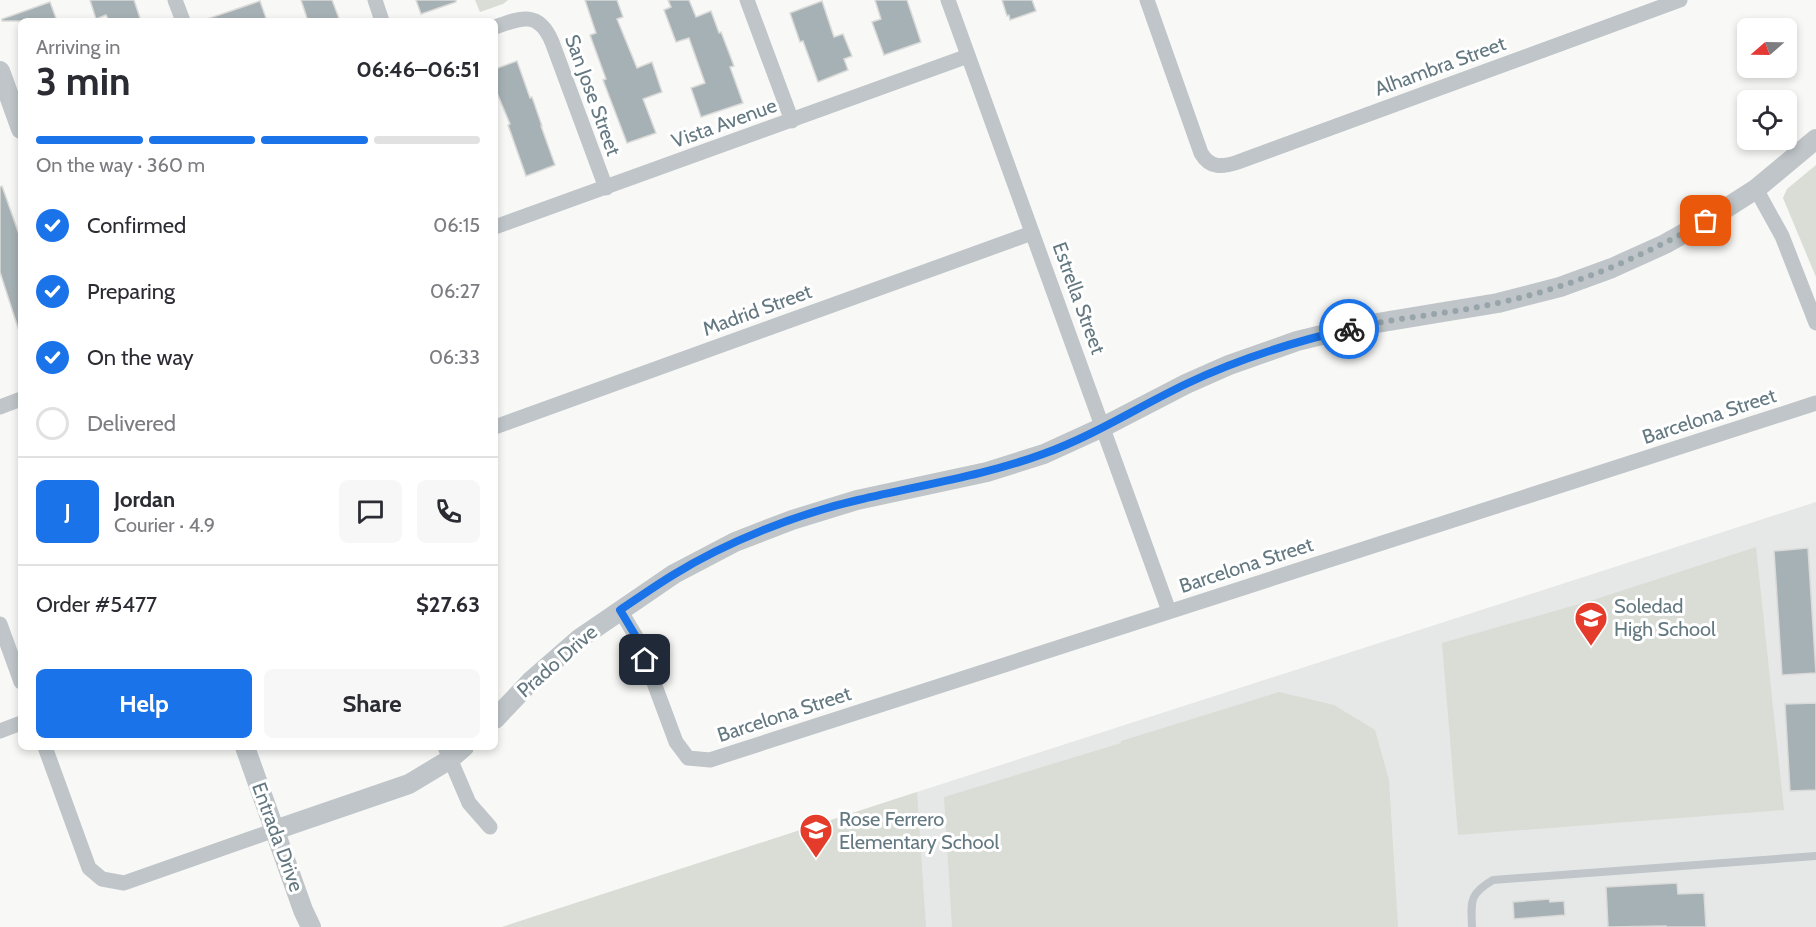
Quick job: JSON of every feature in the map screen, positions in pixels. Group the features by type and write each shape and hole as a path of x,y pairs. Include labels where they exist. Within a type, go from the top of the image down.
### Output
{"street":[{"path":"175,0 182,18"},
{"path":"375,0 381,18"},
{"path":"747,0 792,121"},
{"name":"Estrella Street","path":"948,0 1169,611"},
{"name":"Alhambra Street","path":"1147,0 1201,153 1207,162 1223,166 1680,0"},
{"name":"San Jose Street","path":"498,26 523,18 536,21 545,27 606,188"},
{"name":"Vista Avenue","path":"498,226 968,56"},
{"path":"0,70 18,121"},
{"name":"Prado Drive","path":"498,716 539,673 579,639 674,574 735,542 792,520 857,500 987,472 1044,454 1103,427 1186,384 1229,365 1297,341 1359,326 1498,303 1560,287 1602,272 1706,221 1756,189 1816,139"},
{"path":"1756,189 1782,236 1816,322"},
{"name":"Madrid Street","path":"498,426 1032,233"},
{"path":"0,407 18,400"},
{"name":"Barcelona Street","path":"620,610 638,640 676,742 688,758 710,760 1816,403"},
{"path":"0,624 18,674"},
{"path":"0,731 18,724"},
{"path":"46,750 89,868 102,879 124,883 409,784 453,751 469,803 490,827"},
{"name":"Entrada Drive","path":"246,750 311,927"}],"lane":[{"path":"1472,927 1471,903 1480,888 1493,880 1816,856"}],"shaded area":[{"path":"475,0 508,0 480,12"},
{"path":"1816,165 1816,277 1783,198 1787,189"},
{"name":"Soledad High School","path":"1816,502 1816,927 502,927 917,792"},
{"path":"1756,547 1784,810 1458,835 1442,643 1593,600"},
{"path":"1279,692 1334,705 1375,730 1389,780 1398,927 952,927 944,797"},
{"name":"Rose Ferrero Elementary School","path":"917,792 926,927 502,927"}],"building":[{"path":"90,0 134,0 140,18 108,18 106,15 96,18"},
{"path":"301,0 332,0 339,18 307,18"},
{"path":"416,0 456,0 456,2 421,14"},
{"path":"585,0 617,0 623,17 617,19 637,68 652,62 662,92 643,99 656,133 627,143 603,80 606,79 590,35 596,33"},
{"path":"668,0 689,0 696,17 711,11 734,66 730,67 743,103 701,117 691,88 705,83 689,38 676,42 664,10 671,7"},
{"path":"875,0 907,0 921,42 884,55 872,22 881,19"},
{"path":"1002,0 1032,0 1036,11 1010,20"},
{"path":"260,1 266,18 210,18"},
{"path":"822,1 834,37 843,34 852,56 844,59 848,70 818,82 790,13"},
{"path":"50,2 56,18 18,18 18,21 2,21 2,19"},
{"path":"517,61 555,165 526,176 508,125 510,124 498,95 498,68"},
{"path":"2,186 18,231 18,328 0,272 0,187"},
{"path":"1808,548 1816,673 1782,675 1774,551"},
{"path":"1816,703 1816,790 1790,791 1785,704"},
{"path":"1677,883 1678,894 1704,893 1706,927 1608,927 1606,887"},
{"path":"1549,899 1550,902 1564,901 1565,915 1514,919 1513,902"}],"way so far":[{"path":"1349,329 1498,303 1560,287 1612,268 1665,244 1706,221"}],"place":[{"name":"Soledad High School","path":"1591,647"},
{"name":"Rose Ferrero Elementary School","path":"816,859"}],"route":[{"path":"645,660 638,640 620,610 674,574 735,542 792,520 857,500 987,472 1044,454 1229,365 1297,341 1349,329"}]}
